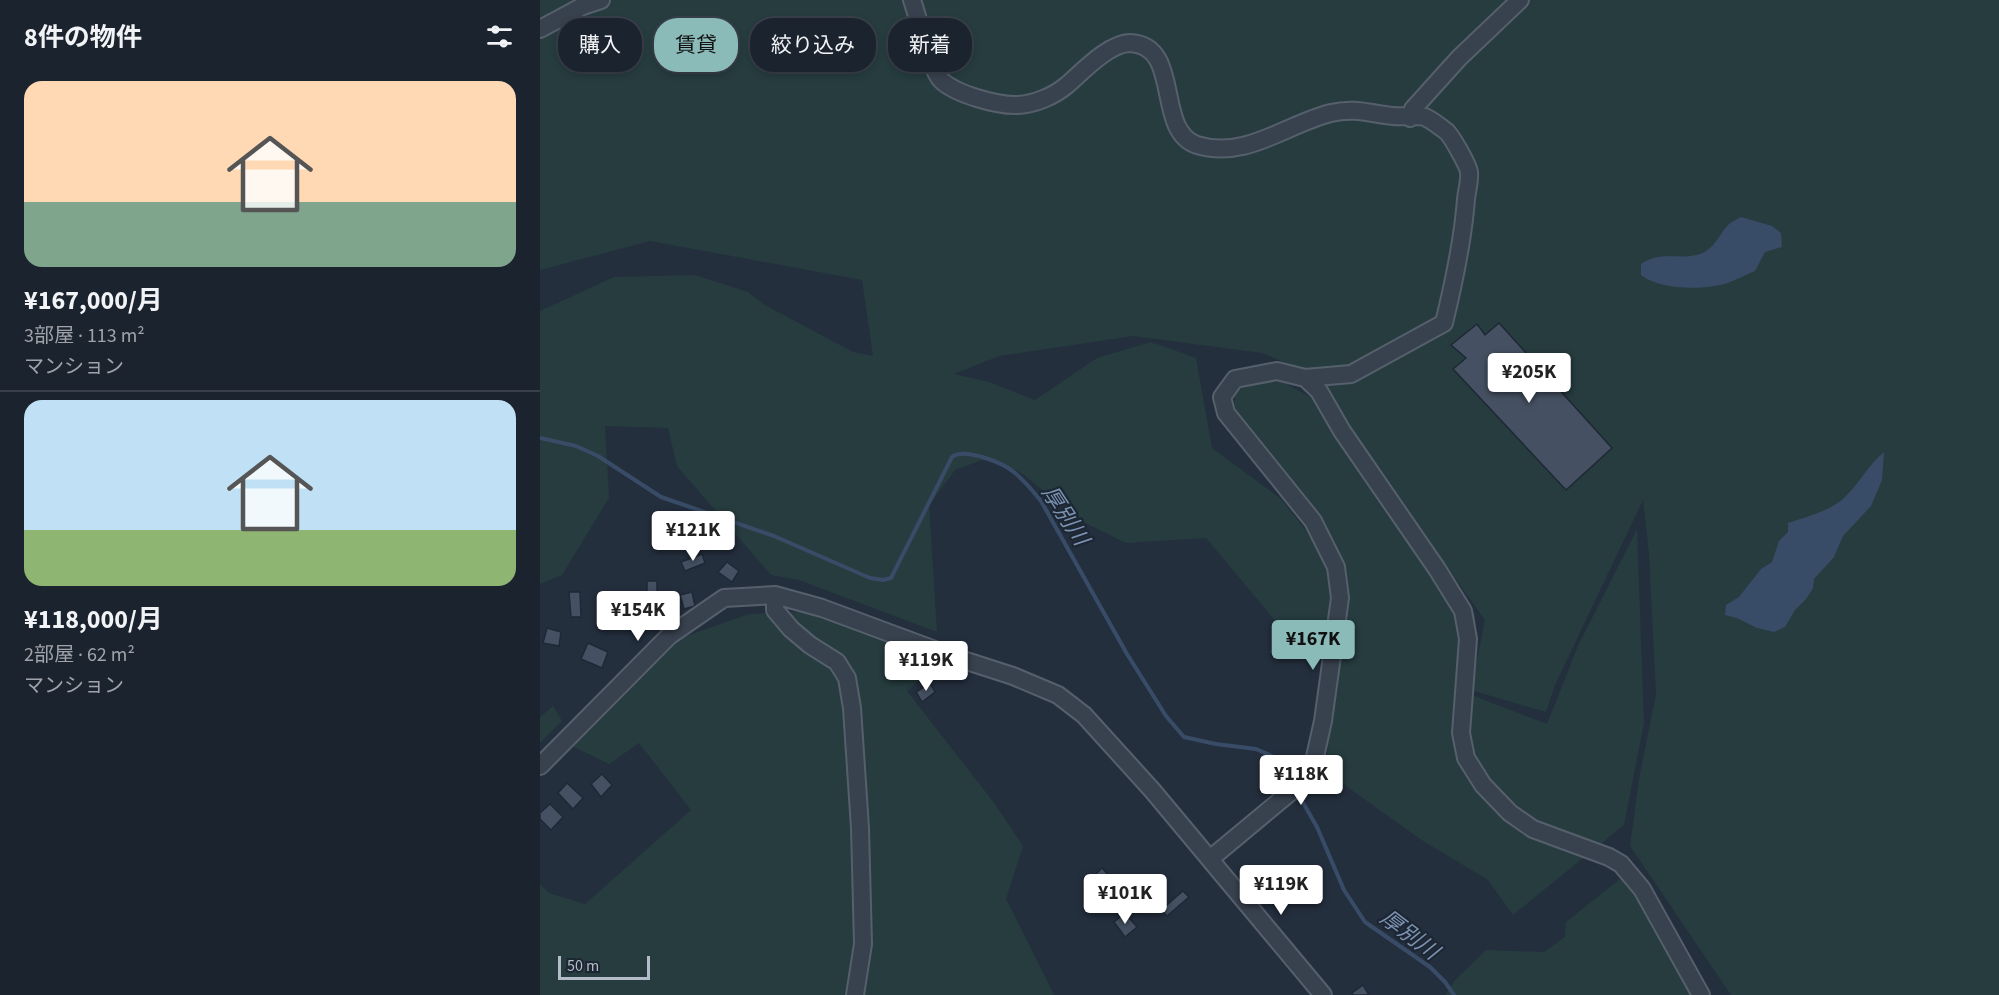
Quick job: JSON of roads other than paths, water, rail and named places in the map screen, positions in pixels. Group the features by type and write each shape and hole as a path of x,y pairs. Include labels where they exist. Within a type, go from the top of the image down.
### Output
{"street":[{"path":"540,29 583,6 601,0"},
{"path":"912,0 940,80 962,94 1017,105 1041,100 1065,86 1085,67 1109,50 1130,43 1149,49 1160,61 1169,93 1172,117 1180,132 1195,144 1219,149 1242,147 1331,113 1364,110 1410,118 1424,116 1449,134 1469,170 1464,223 1444,323 1352,374 1305,378 1277,371 1235,379 1222,397 1226,414 1313,521 1336,567 1340,598 1323,721 1311,775 1210,859"},
{"path":"1410,118 1413,109 1459,58 1520,0"},
{"path":"1305,378 1319,391 1342,431 1437,568 1463,611 1468,639 1461,733 1466,758 1483,785 1510,813 1533,829 1609,857 1621,864 1642,889 1701,995"},
{"path":"774,595 775,610 791,629 810,645 837,662 847,678 852,708 860,828 862,944 855,995"},
{"path":"540,766 669,636 724,598 774,595 832,611 954,657 1013,676 1058,695 1084,715 1106,736 1323,995"}],"water":[{"path":"1741,217 1772,226 1781,233 1782,247 1765,252 1755,271 1724,284 1693,288 1659,284 1641,275 1641,264 1649,260 1692,256 1705,252 1729,224"},
{"path":"1884,452 1882,480 1871,506 1843,536 1834,557 1814,579 1813,588 1785,627 1774,632 1725,615 1726,605 1739,597 1761,569 1772,562 1779,541 1788,532 1788,523 1818,513 1838,503"}],"waterway":[{"name":"厚別川","path":"540,438 576,446 598,456 661,497 774,536 870,578 883,580 891,578 952,457 958,454 974,455 1002,465 1022,479 1041,501 1127,654 1166,716 1184,737 1256,749 1272,756 1292,786"},
{"name":"厚別川","path":"1297,792 1317,827 1344,890 1365,922 1430,967 1454,995"}]}
